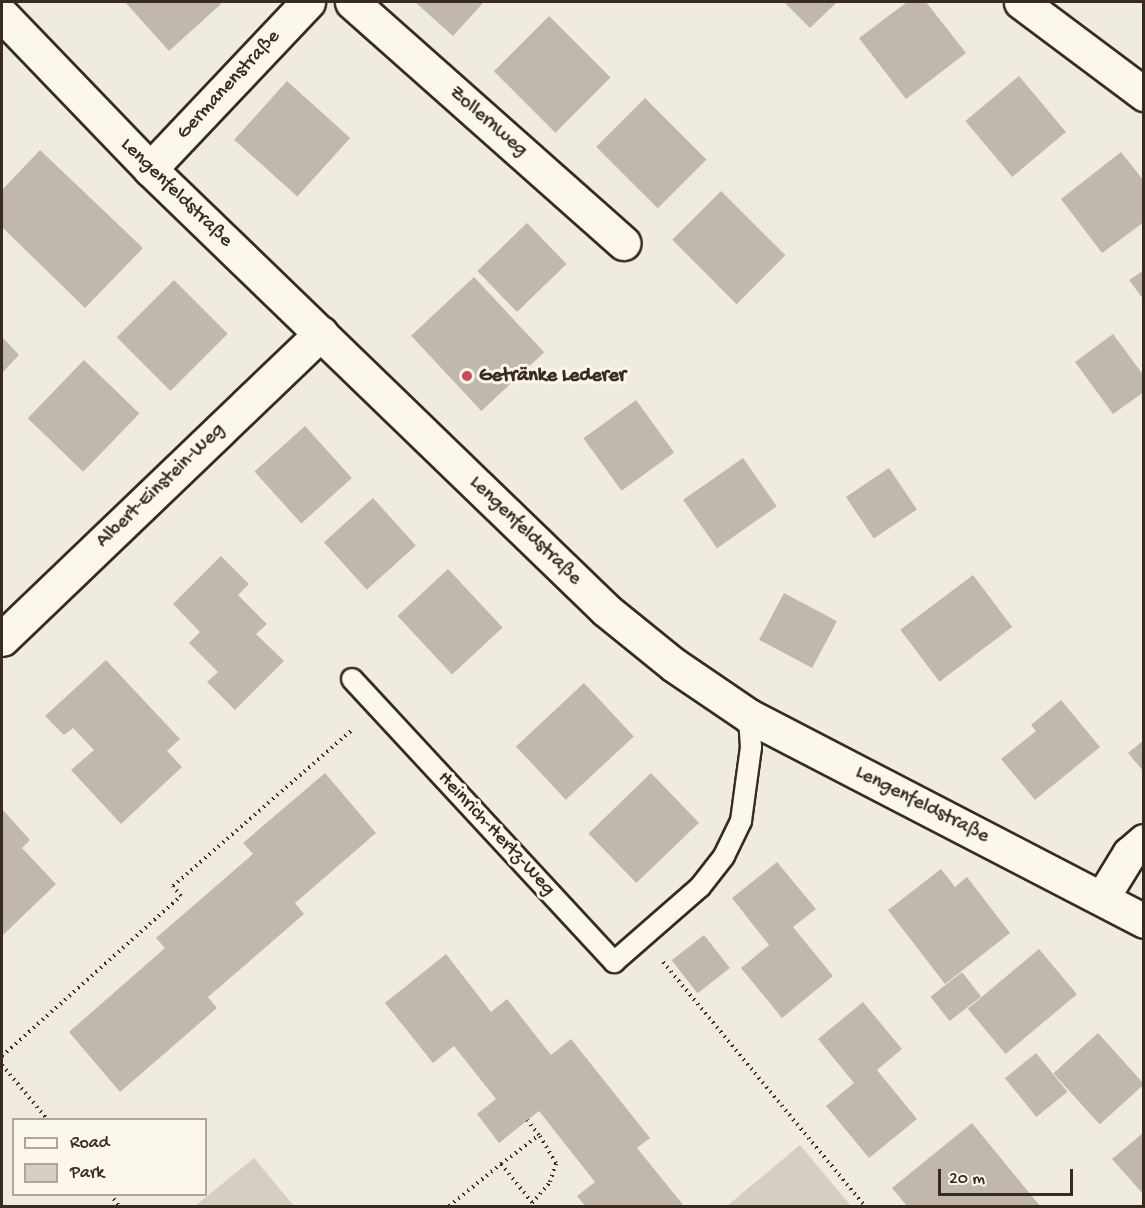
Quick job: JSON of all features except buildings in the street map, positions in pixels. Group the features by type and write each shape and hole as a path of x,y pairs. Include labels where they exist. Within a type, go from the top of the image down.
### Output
{"street":[{"name":"Germanenstraße","path":"150,169 308,2"},
{"name":"Zollernweg","path":"352,2 623,243"},
{"path":"1020,2 1143,94"},
{"name":"Lengenfeldstraße","path":"2,15 150,169 606,610 674,665 749,716 1143,921"},
{"name":"Albert-Einstein-Weg","path":"2,639 321,333"},
{"path":"1102,898 1129,854 1143,841"}],"lane":[{"name":"Heinrich-Hertz-Weg","path":"352,679 614,962 700,887 724,856 741,821 751,747 749,716"}],"path":[{"path":"2,1056 181,896 173,886 378,707"},
{"path":"642,936 865,1206"},
{"path":"2,1065 47,1118"},
{"path":"501,1164 533,1205 550,1182 556,1162 527,1120"},
{"path":"449,1206 539,1135"}],"green space":[{"path":"800,1145 851,1206 727,1206"},
{"path":"254,1158 294,1206 195,1206"}],"place":[{"name":"Getränke Lederer","path":"467,376"}]}
